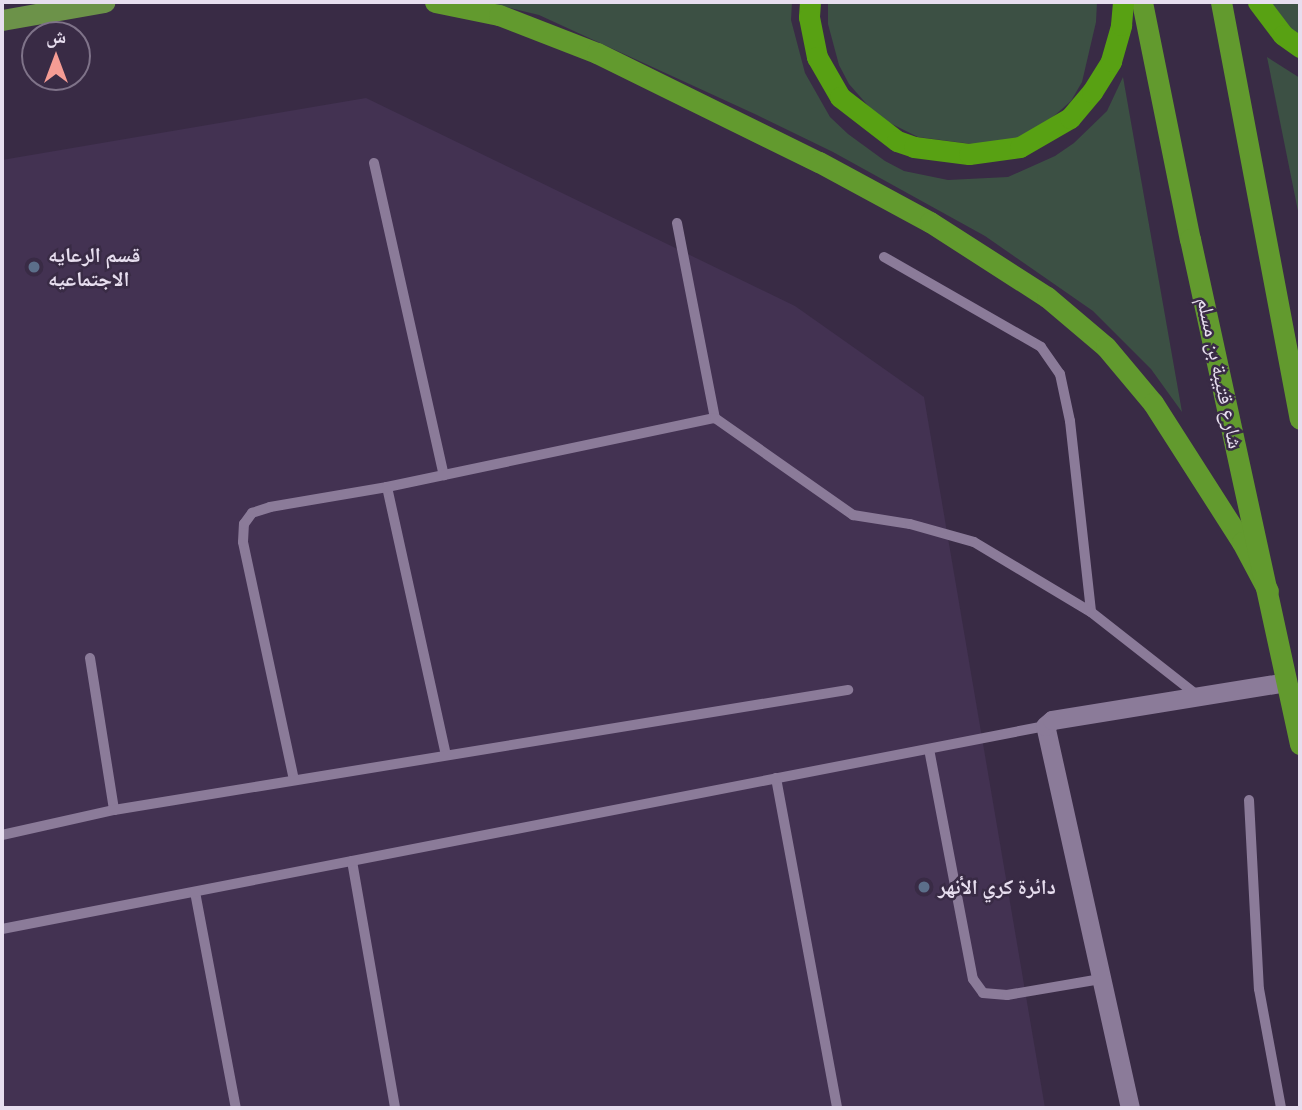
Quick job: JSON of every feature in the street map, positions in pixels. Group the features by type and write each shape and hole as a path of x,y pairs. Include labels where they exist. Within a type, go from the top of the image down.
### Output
{"highway":[{"path":"435,2 499,15 608,59 852,180 930,222 1046,297 1106,347 1153,403 1242,542 1268,591"},
{"path":"810,2 809,17 817,57 839,97 872,125 897,141 914,147 969,155 1020,147 1070,118 1092,93 1111,61 1121,26 1123,2"},
{"name":"شارع قتيبة بن مسلم","path":"1142,2 1190,239 1300,744"},
{"path":"1222,2 1300,419"},
{"path":"1258,2 1283,35 1300,47"}],"main road":[{"path":"2,20 104,2"}],"street":[{"path":"1130,1108 1045,726 1052,720 1287,682"}],"lane":[{"path":"374,163 444,475"},
{"path":"677,223 715,418 853,515 911,524 974,542 1091,612 1199,696"},
{"path":"884,257 1041,347 1060,374 1070,421 1091,612"},
{"path":"294,780 243,542 244,524 253,513 270,507 387,487 715,418"},
{"path":"387,487 446,755"},
{"path":"90,657 114,810"},
{"path":"2,835 114,810 848,690"},
{"path":"2,929 1045,726"},
{"path":"929,749 973,979 983,993 1007,995 1101,979"},
{"path":"776,778 837,1108"},
{"path":"1249,800 1259,989 1282,1108"},
{"path":"352,861 395,1108"},
{"path":"195,892 236,1108"}],"shaded area":[{"path":"366,98 795,306 924,397 1045,1108 2,1108 2,160"}],"green space":[{"path":"485,2 792,2 791,20 805,73 830,117 885,161 904,171 948,180 1008,177 1055,156 1074,143 1107,111 1123,77 1182,412 1151,369 1093,311 985,236 833,152 757,115 539,15"},
{"path":"828,2 1097,2 1096,22 1082,82 1071,101 1046,123 1023,137 980,145 918,137 878,117 849,84 839,65 828,24"},
{"path":"1270,2 1300,2 1300,40 1292,33"},
{"path":"1267,57 1300,78 1300,221"}],"place":[{"name":"قسم الرعايه الاجتماعيه","path":"34,267"},
{"name":"دائرة كري الأنهر","path":"924,887"}]}
